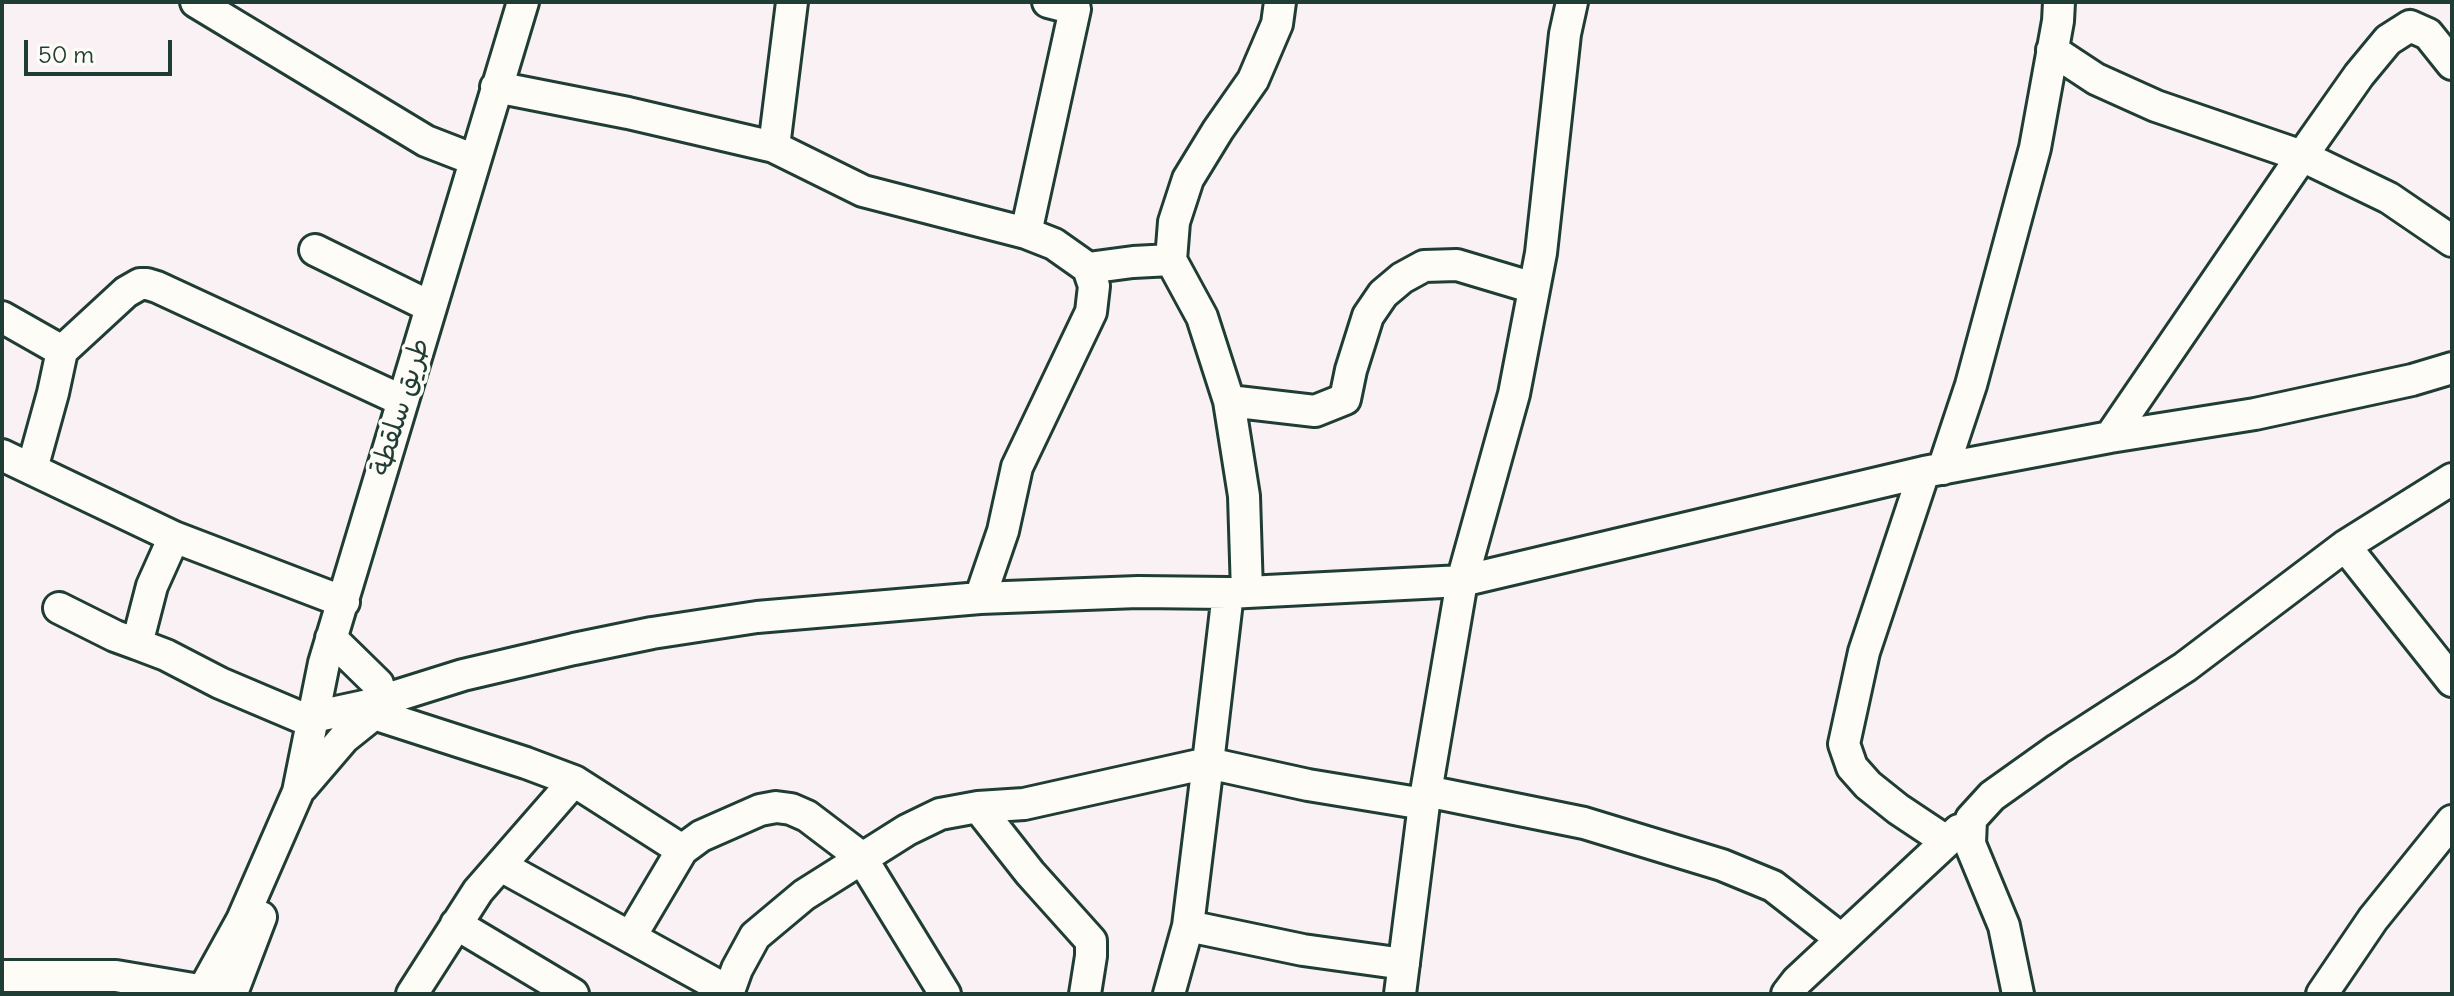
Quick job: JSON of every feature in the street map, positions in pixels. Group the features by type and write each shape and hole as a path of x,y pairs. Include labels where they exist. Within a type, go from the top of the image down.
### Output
{"street":[{"path":"196,2 426,141 475,160"},
{"name":"طريق سلقطة","path":"213,991 264,906 294,803 331,638 523,2"},
{"path":"774,147 792,2"},
{"path":"1169,994 1188,926 1208,763 1237,593 1244,496 1229,401 1202,317 1171,260 1174,222 1188,179 1253,80 1277,24 1280,2"},
{"path":"1400,994 1425,798 1462,581 1514,394 1534,288 1550,180 1565,34 1572,2"},
{"path":"1946,841 1868,785 1852,767 1844,744 1864,652 1933,470 1971,385 2035,148 2059,2"},
{"path":"1026,233 1067,4"},
{"path":"2110,437 2302,156 2359,75 2388,40 2410,26 2428,34 2452,64"},
{"path":"2052,50 2096,79 2156,106 2302,156 2389,198 2452,241"},
{"path":"496,87 628,113 774,147 863,191 1026,233 1054,244 1088,268 1094,286 1091,312 1017,467 1003,531 980,598"},
{"path":"315,250 431,307"},
{"path":"1088,268 1171,260"},
{"path":"1229,401 1315,411 1345,399 1353,360 1368,316 1383,294 1402,278 1424,266 1457,265 1534,288"},
{"path":"32,469 62,351 133,287 147,284 403,401"},
{"path":"2,317 62,351"},
{"path":"294,803 376,699 463,675 652,633 742,620 980,598 1138,592 1237,593 1462,581 1933,470 2320,401 2452,368"},
{"path":"2,455 174,537 344,602"},
{"path":"1787,994 1797,981 1992,796 2185,667 2345,546 2452,479"},
{"path":"137,644 152,586 174,537"},
{"path":"2345,546 2452,681"},
{"path":"59,608 115,636 166,655 220,683 314,710 412,692 463,675"},
{"path":"331,638 376,699 574,781 682,850"},
{"path":"314,710 412,692"},
{"path":"501,866 728,992 755,936 804,895 861,857 940,814 978,807 1024,804 1208,763 1308,785 1425,798 1584,823 1722,865 1773,886 1841,939"},
{"path":"412,994 478,891 574,781"},
{"path":"631,936 682,850 701,836 760,810 776,807 791,809 807,816 861,857 945,994"},
{"path":"978,807 1030,873 1091,941 1085,994"},
{"path":"1971,819 1970,844 2004,926 2018,994"},
{"path":"2322,994 2373,919 2452,821"},
{"path":"456,924 573,994"},
{"path":"1188,926 1303,950 1404,964"},
{"path":"2,976 116,976 213,991"},
{"path":"46,976 114,994"}]}
